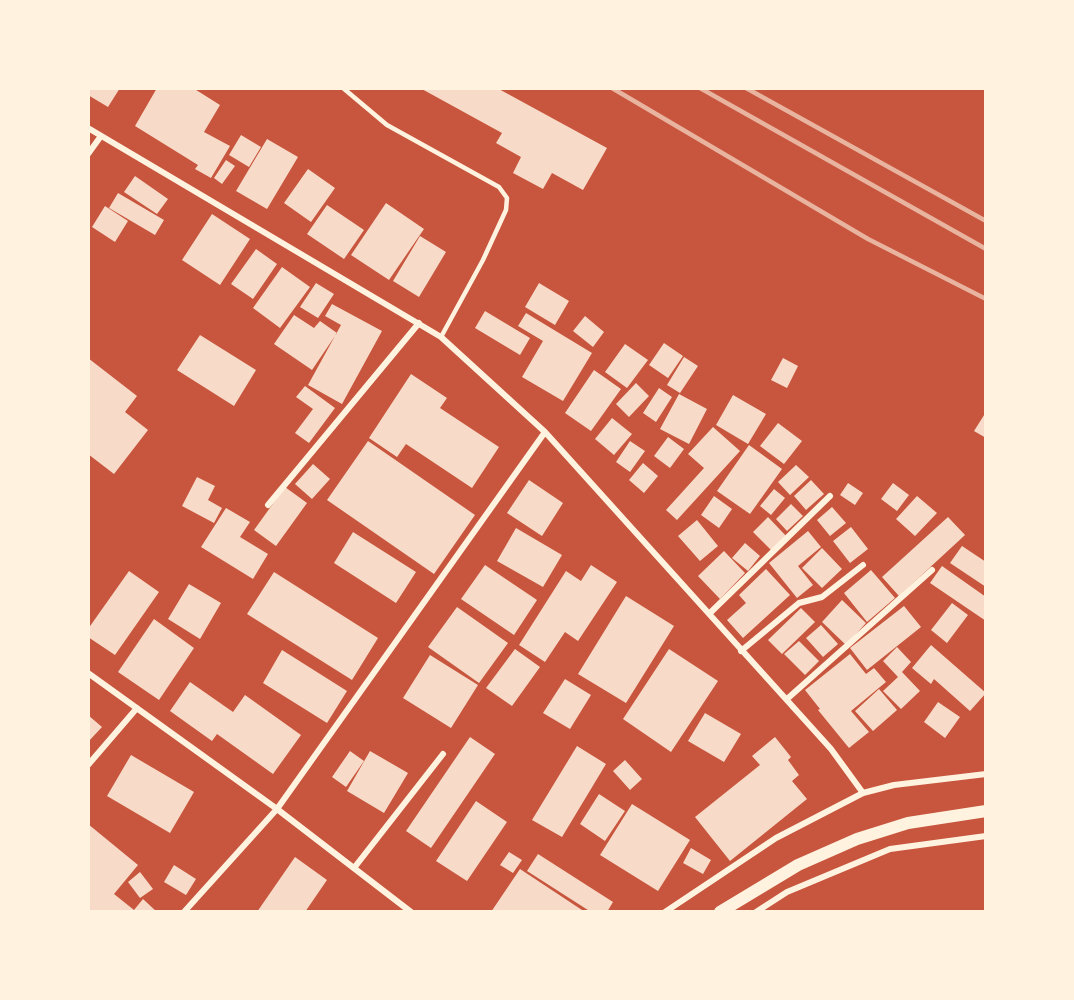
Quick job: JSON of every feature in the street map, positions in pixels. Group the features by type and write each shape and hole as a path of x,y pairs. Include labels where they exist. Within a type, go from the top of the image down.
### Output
{"main road":[{"path":"720,912 798,865 856,839 908,823 986,811"}],"street":[{"path":"88,128 441,337 545,432 741,651 787,699 831,749 863,793"},
{"path":"88,154 102,136"},
{"path":"268,505 419,323"},
{"path":"184,912 277,809 545,432"},
{"path":"710,614 830,496"},
{"path":"741,651 799,603 822,597 862,565"},
{"path":"787,699 932,570"},
{"path":"88,673 277,809 411,912"},
{"path":"88,765 137,708"},
{"path":"354,868 444,754"},
{"path":"665,912 776,838 863,793 894,785 986,774"},
{"path":"756,912 787,892 890,849 986,836"}],"lane":[{"path":"343,88 387,126 499,187 507,198 506,210 483,260 441,337"}],"building":[{"path":"88,88 120,88 108,107 88,95"},
{"path":"157,88 193,88 220,105 204,132 230,146 211,178 195,169 198,165 135,126"},
{"path":"420,88 497,88 607,148 583,190 552,173 543,189 513,173 521,157 496,143 502,133"},
{"path":"241,135 261,147 249,167 229,155"},
{"path":"267,139 298,157 267,209 236,191"},
{"path":"226,160 235,166 222,184 214,178"},
{"path":"308,169 335,188 311,222 284,203"},
{"path":"135,176 168,199 157,214 124,192"},
{"path":"118,193 164,220 155,235 109,208"},
{"path":"386,203 424,229 389,280 351,255"},
{"path":"327,205 364,230 344,259 307,234"},
{"path":"105,206 128,221 115,242 92,227"},
{"path":"212,214 250,239 220,285 182,260"},
{"path":"420,236 446,252 419,297 393,281"},
{"path":"256,249 277,264 253,299 231,284"},
{"path":"282,267 310,287 280,328 253,308"},
{"path":"316,283 334,294 318,318 300,307"},
{"path":"539,283 569,301 555,325 525,307"},
{"path":"332,304 382,331 342,404 308,385 341,325 325,316"},
{"path":"485,311 530,338 520,355 475,328"},
{"path":"526,313 592,353 563,401 522,377 543,341 518,326"},
{"path":"294,315 314,328 320,321 337,333 312,370 274,344"},
{"path":"585,316 604,332 593,347 573,331"},
{"path":"200,335 256,370 234,406 177,370"},
{"path":"664,343 683,356 668,378 649,365"},
{"path":"625,344 648,360 627,388 605,372"},
{"path":"684,357 698,366 680,393 667,385"},
{"path":"88,358 137,396 125,412 148,430 114,474 88,454"},
{"path":"783,358 798,366 787,388 771,380"},
{"path":"594,370 621,389 591,431 565,413"},
{"path":"411,374 447,398 440,408 499,447 472,488 406,444 397,457 369,438"},
{"path":"636,383 649,396 629,417 616,404"},
{"path":"305,386 335,408 309,443 295,433 313,409 296,397"},
{"path":"659,388 672,397 656,422 643,413"},
{"path":"679,394 707,409 689,444 660,429"},
{"path":"733,395 766,414 748,444 716,425"},
{"path":"986,412 986,438 974,431"},
{"path":"612,418 632,434 614,455 595,439"},
{"path":"778,423 802,441 784,464 760,446"},
{"path":"713,427 740,451 677,520 666,510 704,468 688,454"},
{"path":"668,437 684,449 670,468 654,456"},
{"path":"368,441 475,515 434,574 327,500"},
{"path":"630,441 645,451 630,472 616,462"},
{"path":"749,445 782,469 750,514 717,491"},
{"path":"643,463 658,476 644,493 629,480"},
{"path":"313,464 330,479 312,499 295,484"},
{"path":"796,465 809,477 790,495 778,482"},
{"path":"197,477 215,486 208,500 222,508 214,523 182,506"},
{"path":"529,480 563,503 542,536 507,513"},
{"path":"811,480 824,494 806,510 794,496"},
{"path":"848,483 863,493 855,505 840,495"},
{"path":"893,483 909,495 897,511 881,499"},
{"path":"285,487 307,503 276,546 254,530"},
{"path":"774,489 785,498 771,515 760,506"},
{"path":"714,496 732,509 719,528 701,515"},
{"path":"917,496 937,513 915,536 896,519"},
{"path":"791,504 803,516 787,531 776,519"},
{"path":"832,507 846,523 830,536 817,520"},
{"path":"226,508 250,522 240,537 268,554 253,579 201,547"},
{"path":"768,517 787,537 772,551 753,532"},
{"path":"948,517 965,535 899,596 882,577"},
{"path":"697,520 718,546 700,561 678,536"},
{"path":"851,527 868,549 850,563 833,541"},
{"path":"516,528 562,555 543,587 497,561"},
{"path":"808,531 821,547 798,566 813,585 797,598 769,563"},
{"path":"353,532 416,572 396,603 334,563"},
{"path":"745,543 760,556 748,571 732,558"},
{"path":"962,546 986,562 986,587 950,563"},
{"path":"822,548 842,569 822,588 802,568"},
{"path":"724,551 745,573 720,599 698,576"},
{"path":"485,565 537,600 514,635 461,599"},
{"path":"591,565 617,582 578,641 565,632 545,662 519,645 566,571 581,581"},
{"path":"942,566 986,597 986,621 930,583"},
{"path":"766,569 790,595 743,638 727,620 746,603 739,595"},
{"path":"871,570 895,598 867,622 844,593"},
{"path":"129,571 159,592 115,655 88,637 88,629"},
{"path":"274,572 378,638 352,680 247,614"},
{"path":"189,584 221,603 200,639 168,619"},
{"path":"626,596 674,626 626,703 578,674"},
{"path":"842,600 866,623 846,645 822,622"},
{"path":"952,603 968,615 947,643 931,630"},
{"path":"904,606 921,627 867,670 850,648"},
{"path":"457,607 508,643 479,683 428,647"},
{"path":"801,608 815,622 782,654 768,640"},
{"path":"154,619 194,648 159,700 118,672"},
{"path":"821,625 838,644 823,657 806,638"},
{"path":"799,641 819,661 805,675 784,654"},
{"path":"931,645 986,693 970,711 934,679 931,684 912,668"},
{"path":"897,647 911,662 902,672 920,691 901,709 883,691 898,677 883,661"},
{"path":"515,649 540,667 512,706 486,688"},
{"path":"669,649 718,681 671,752 623,719"},
{"path":"282,650 347,691 327,723 263,683"},
{"path":"850,654 866,674 874,668 886,682 851,711 869,732 849,748 805,690"},
{"path":"430,655 478,685 451,728 403,698"},
{"path":"565,679 591,695 570,729 543,713"},
{"path":"190,682 233,712 245,695 301,735 273,774 217,734 212,741 170,711"},
{"path":"879,689 897,710 873,731 855,711"},
{"path":"938,702 960,717 945,738 924,722"},
{"path":"705,713 741,734 724,762 688,741"},
{"path":"88,715 102,727 88,742"},
{"path":"470,737 495,754 431,848 406,831"},
{"path":"775,737 791,757 788,760 799,775 792,781 807,799 730,861 695,817 760,765 752,756"},
{"path":"577,746 606,764 562,837 532,820"},
{"path":"350,751 364,761 346,787 332,777"},
{"path":"370,751 408,773 384,813 347,791"},
{"path":"131,755 194,792 170,833 107,796"},
{"path":"625,760 642,779 630,790 613,771"},
{"path":"599,794 625,811 605,841 580,824"},
{"path":"476,801 507,822 467,881 436,861"},
{"path":"632,804 690,840 658,891 600,855"},
{"path":"88,824 138,865 114,894 134,910 143,899 157,912 88,912"},
{"path":"691,848 711,860 703,874 683,863"},
{"path":"509,852 522,860 513,873 500,865"},
{"path":"538,854 613,902 607,912 591,912 527,871"},
{"path":"295,857 327,880 305,912 257,912"},
{"path":"174,865 196,879 186,895 164,882"},
{"path":"520,869 585,912 491,912"},
{"path":"140,872 153,889 140,898 128,882"}],"railway":[{"path":"612,88 868,239 986,299"},
{"path":"700,88 986,249"},
{"path":"746,88 986,221"}]}
